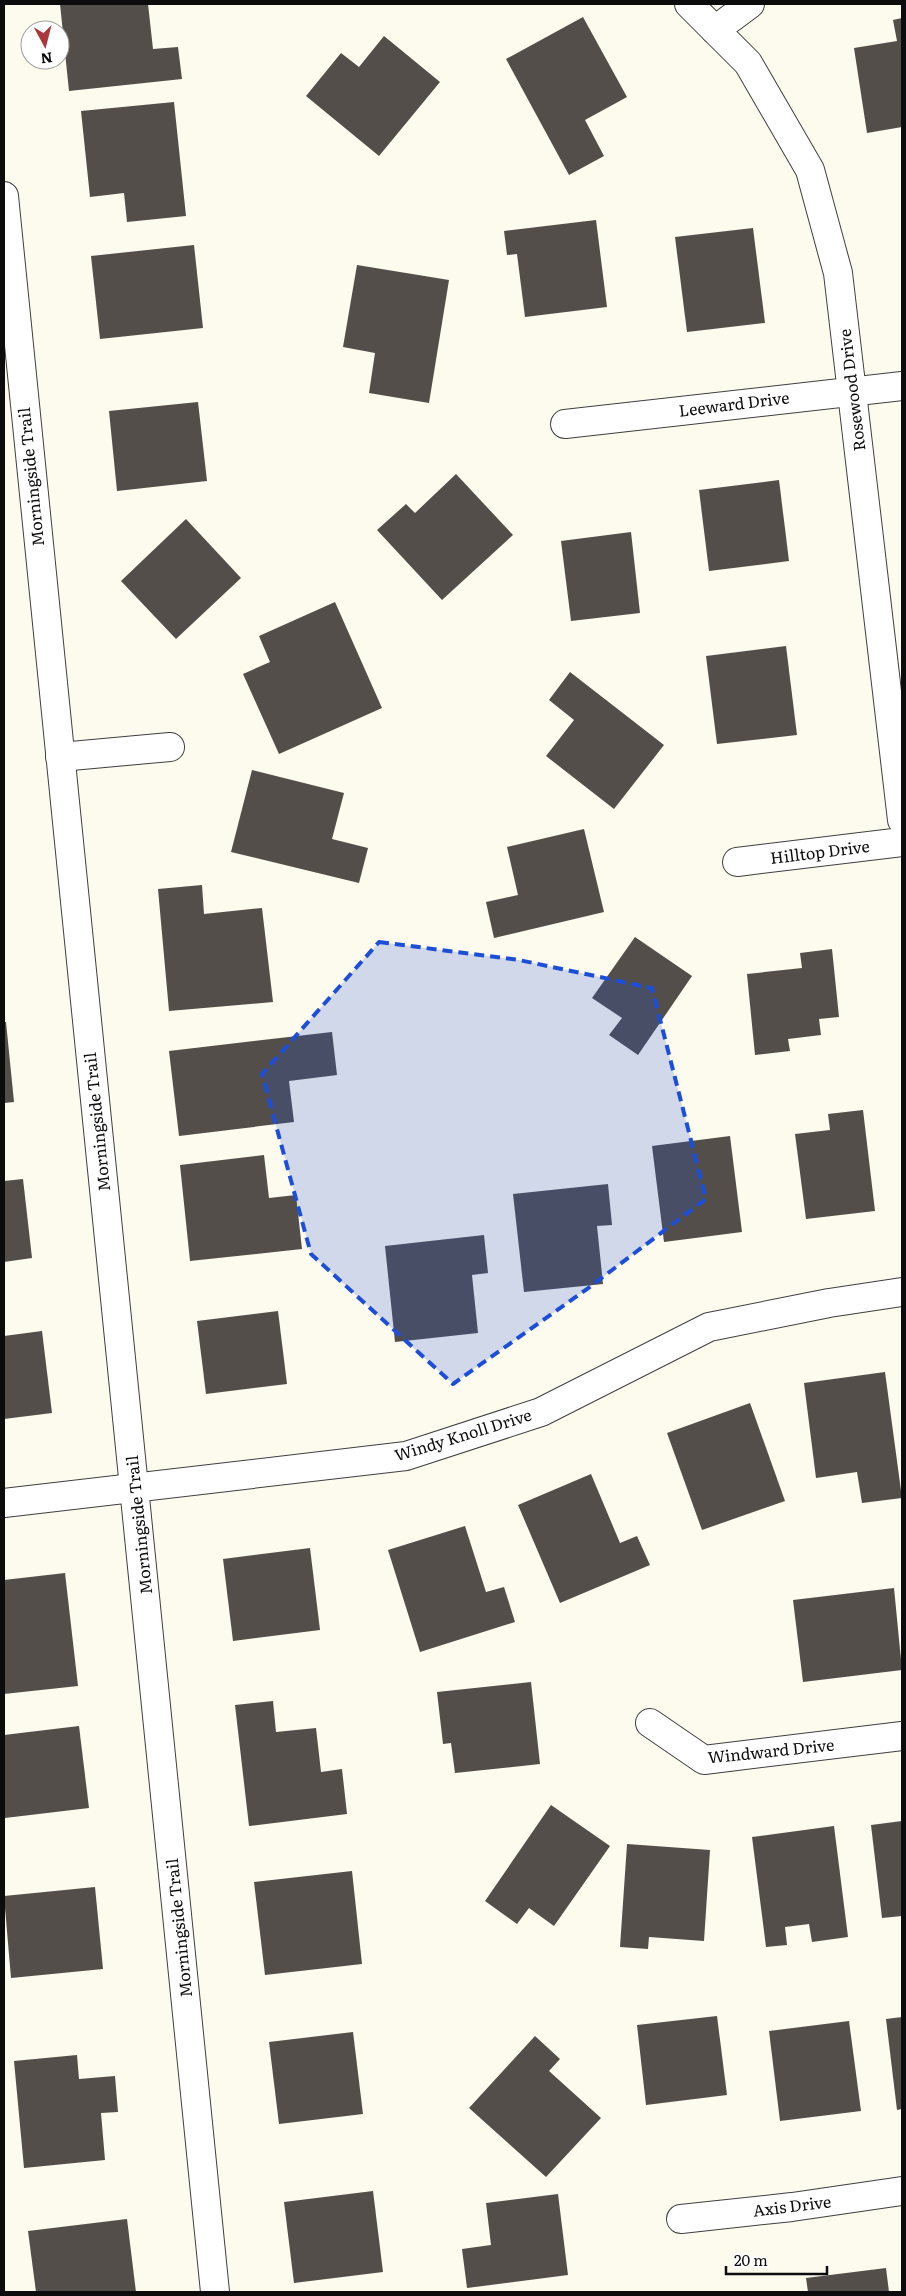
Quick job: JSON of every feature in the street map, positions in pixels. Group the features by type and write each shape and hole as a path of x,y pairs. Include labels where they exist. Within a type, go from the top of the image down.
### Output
{"street":[{"name":"Rosewood Drive","path":"689,4 748,63 810,170 838,273 902,820"},
{"path":"715,30 750,4"},
{"name":"Morningside Trail","path":"4,196 9,314 60,757 215,2292"},
{"name":"Leeward Drive","path":"565,424 852,390 902,386"},
{"path":"60,757 170,747"},
{"name":"Hilltop Drive","path":"737,862 902,842"},
{"name":"Windy Knoll Drive","path":"4,1503 406,1456 541,1412 709,1327 830,1303 902,1292"},
{"name":"Windward Drive","path":"650,1723 704,1760 902,1736"},
{"name":"Axis Drive","path":"681,2219 792,2207 902,2191"}],"highlighted area":[{"path":"379,942 519,960 652,988 706,1199 587,1289 453,1384 311,1254 262,1074"}],"building":[{"path":"60,4 148,4 153,49 178,47 182,79 69,91 67,70 70,70 70,20 62,20"},
{"path":"583,17 627,97 585,120 604,156 569,175 506,59"},
{"path":"902,18 902,127 867,133 854,48 897,41 893,20"},
{"path":"384,36 440,82 379,156 306,96 341,53 359,67"},
{"path":"174,102 186,216 127,222 124,193 90,197 81,111"},
{"path":"596,220 607,307 525,317 517,254 507,255 504,231"},
{"path":"753,228 765,323 687,332 675,237"},
{"path":"194,245 203,328 100,339 91,256"},
{"path":"357,265 449,280 429,403 369,393 375,353 343,347"},
{"path":"198,402 207,481 117,491 109,411"},
{"path":"456,474 513,535 442,600 377,530 406,504 415,513"},
{"path":"779,480 789,561 709,571 699,490"},
{"path":"186,519 241,578 176,639 121,581"},
{"path":"631,532 640,613 571,621 561,541"},
{"path":"335,602 382,708 279,754 243,674 270,662 259,636"},
{"path":"786,646 797,735 717,744 706,656"},
{"path":"570,672 664,745 614,809 546,756 574,720 549,700"},
{"path":"252,770 344,793 332,839 368,848 359,883 231,852"},
{"path":"584,829 604,912 494,938 486,902 518,895 507,847"},
{"path":"202,885 204,914 262,908 273,1002 169,1011 158,889"},
{"path":"635,937 692,976 638,1055 609,1035 622,1018 592,998"},
{"path":"832,949 839,1017 819,1019 821,1035 788,1039 790,1051 755,1055 747,974 802,968 800,953"},
{"path":"4,1022 6,1022 14,1102 4,1103"},
{"path":"332,1032 337,1075 289,1081 294,1122 179,1136 169,1051"},
{"path":"863,1110 875,1211 806,1219 795,1134 830,1130 828,1114"},
{"path":"730,1136 742,1232 664,1242 652,1146"},
{"path":"264,1155 269,1198 296,1195 302,1249 190,1261 180,1165"},
{"path":"23,1179 32,1258 4,1262 4,1181"},
{"path":"608,1184 612,1225 597,1226 603,1284 524,1292 513,1194"},
{"path":"484,1235 488,1273 472,1275 478,1333 395,1342 385,1246"},
{"path":"278,1311 287,1384 206,1394 197,1321"},
{"path":"42,1331 52,1413 4,1419 4,1336"},
{"path":"885,1372 902,1498 862,1503 857,1472 816,1478 804,1383"},
{"path":"750,1403 785,1501 702,1530 667,1433"},
{"path":"591,1474 620,1543 637,1536 650,1565 560,1603 518,1505"},
{"path":"465,1526 486,1592 504,1587 515,1622 420,1652 388,1550"},
{"path":"310,1548 320,1630 233,1641 223,1559"},
{"path":"65,1573 78,1686 4,1694 4,1580"},
{"path":"894,1588 902,1670 803,1682 793,1600"},
{"path":"531,1682 540,1764 455,1773 451,1743 443,1744 437,1692"},
{"path":"273,1701 276,1732 316,1728 321,1772 342,1769 347,1814 249,1826 235,1705"},
{"path":"79,1726 89,1808 5,1818 4,1735"},
{"path":"551,1805 610,1846 554,1926 529,1908 517,1924 485,1901"},
{"path":"902,1821 902,1916 882,1918 871,1825"},
{"path":"834,1826 848,1937 812,1942 809,1924 785,1927 787,1945 766,1947 752,1837"},
{"path":"627,1844 710,1850 704,1941 649,1937 648,1949 620,1947"},
{"path":"352,1871 362,1964 265,1975 254,1882"},
{"path":"95,1887 103,1969 11,1978 4,1896"},
{"path":"717,2016 727,2095 646,2105 637,2025"},
{"path":"902,2017 902,2109 897,2110 886,2019"},
{"path":"849,2021 861,2111 780,2121 769,2031"},
{"path":"353,2032 363,2114 279,2124 269,2042"},
{"path":"535,2036 560,2059 549,2071 601,2118 546,2177 469,2108"},
{"path":"77,2055 79,2079 115,2076 118,2112 101,2113 105,2160 24,2168 14,2061"},
{"path":"373,2191 383,2272 294,2283 284,2202"},
{"path":"558,2194 568,2275 467,2288 462,2249 491,2245 486,2203"},
{"path":"127,2219 136,2292 36,2292 28,2231"},
{"path":"886,2268 889,2292 808,2292 806,2278"}]}
